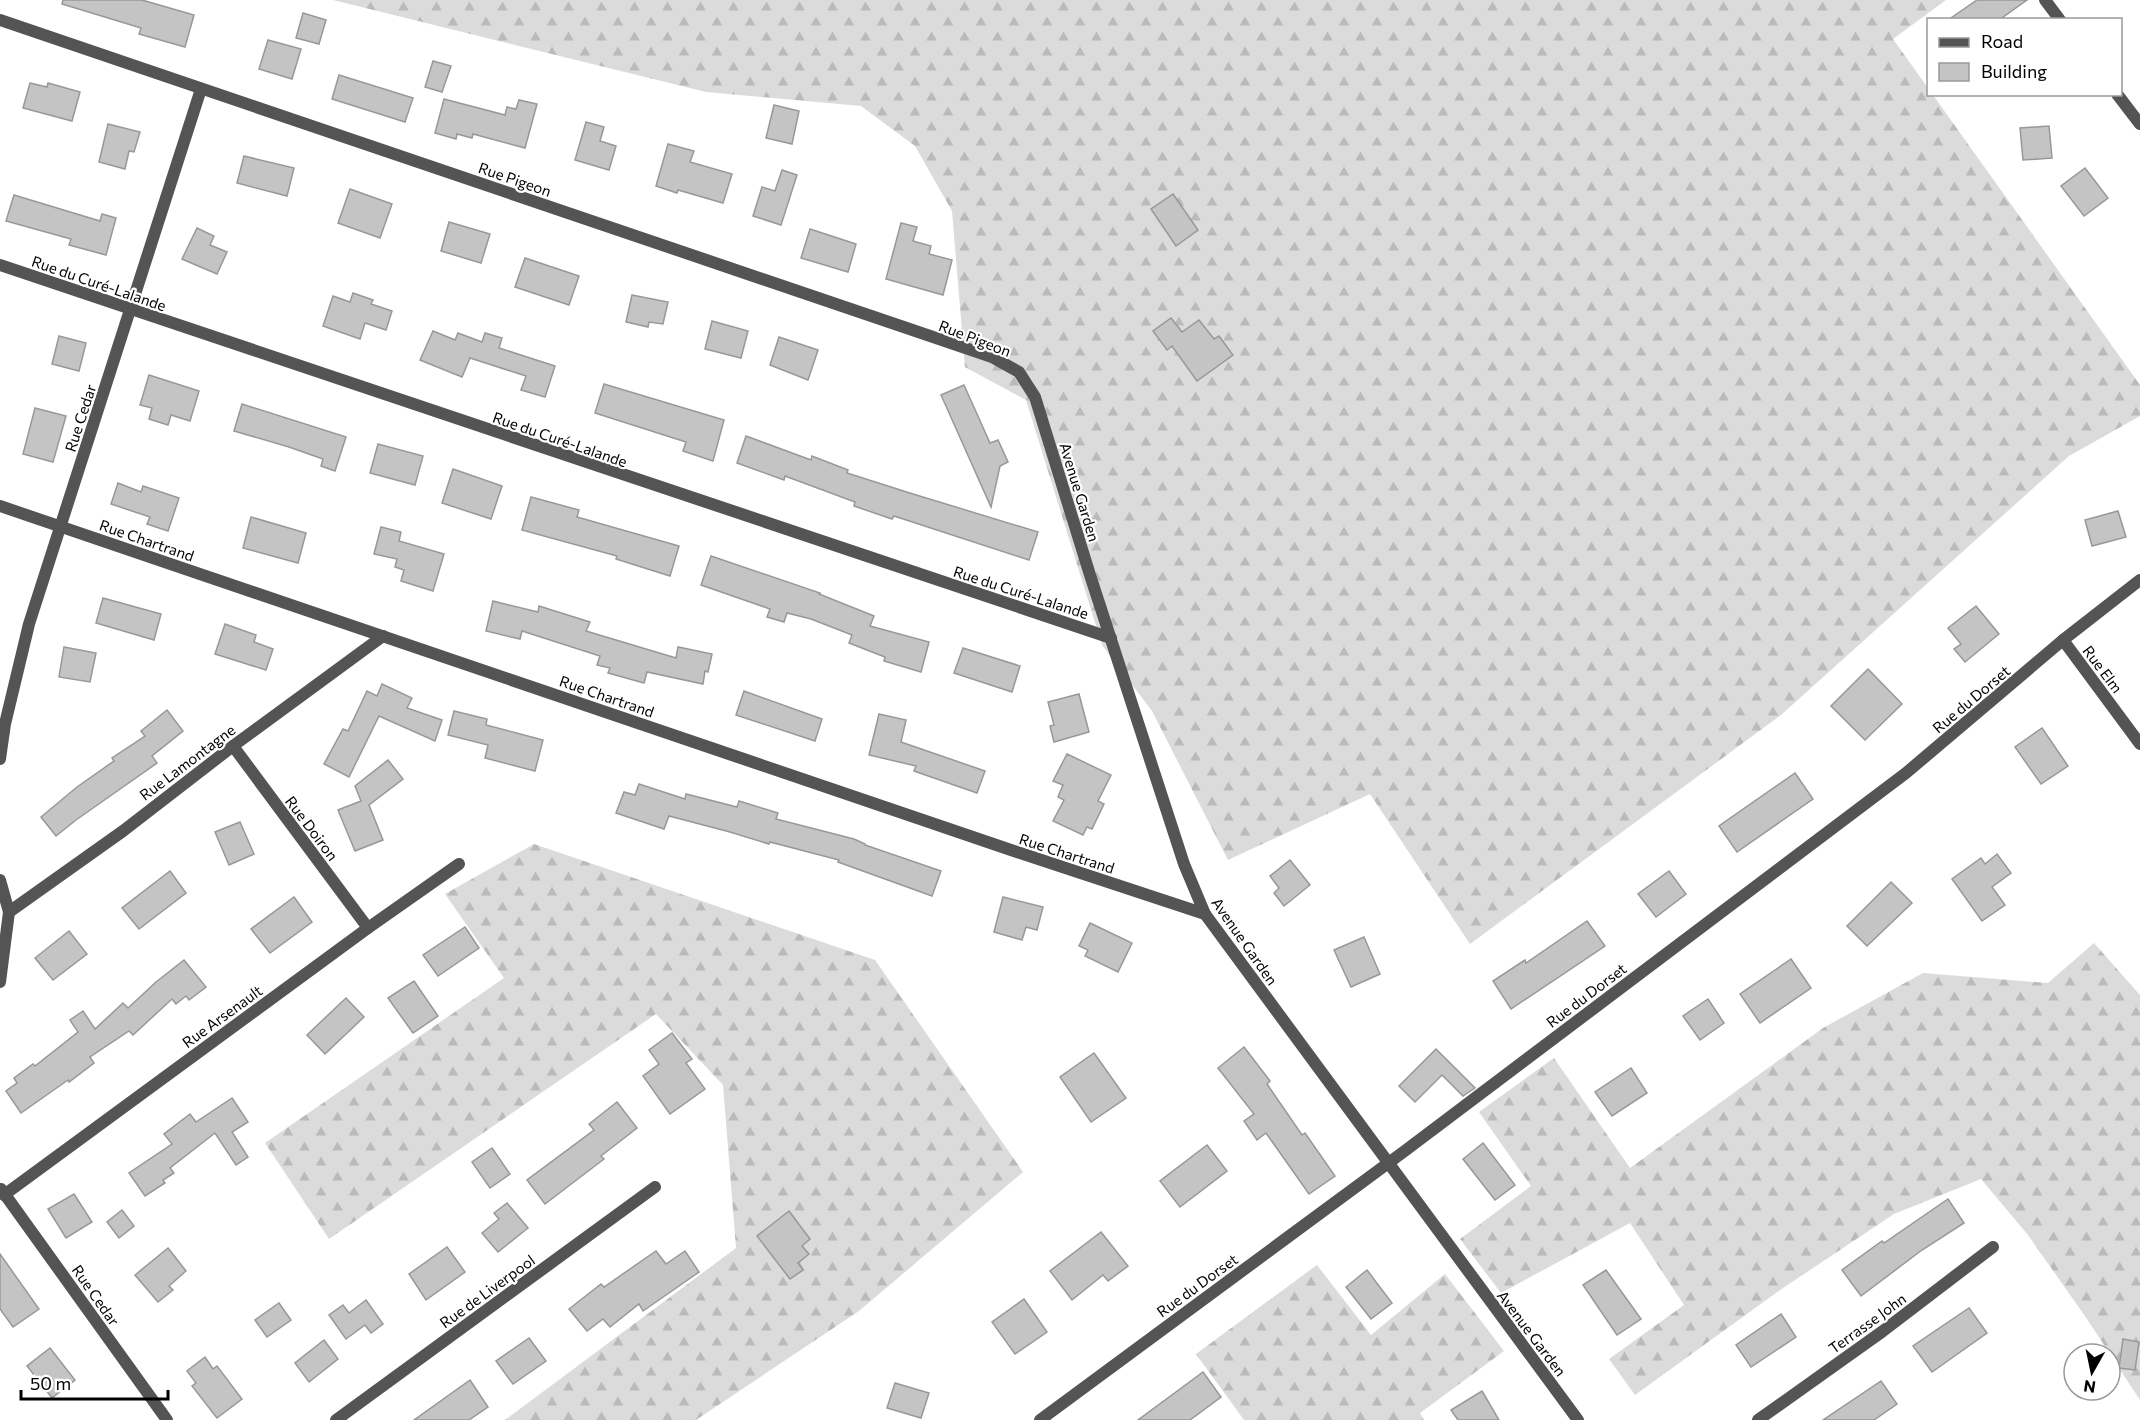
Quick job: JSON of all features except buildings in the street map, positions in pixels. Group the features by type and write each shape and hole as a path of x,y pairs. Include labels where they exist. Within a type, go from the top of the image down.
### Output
{"street":[{"path":"2045,0 2058,18"},
{"name":"Rue Pigeon","path":"0,20 992,357 1019,372"},
{"name":"Rue Cedar","path":"0,759 2,723 29,624 201,89"},
{"path":"2119,96 2140,124"},
{"name":"Rue du Curé-Lalande","path":"0,265 1111,638"},
{"name":"Avenue Garden","path":"1019,372 1035,398 1184,864 1205,914 1578,1420"},
{"name":"Rue Chartrand","path":"0,506 1205,914"},
{"name":"Rue du Dorset","path":"1040,1420 1388,1163 1906,773 2063,640 2140,580"},
{"name":"Rue Lamontagne","path":"9,912 123,831 233,746 383,636"},
{"name":"Rue Elm","path":"2063,640 2140,744"},
{"name":"Rue Doiron","path":"233,746 368,928"},
{"name":"Rue Arsenault","path":"2,1191 459,864"},
{"path":"0,880 9,912 0,982"},
{"name":"Rue de Liverpool","path":"336,1420 655,1187"},
{"name":"Rue Cedar","path":"2,1191 167,1420"},
{"name":"Terrasse John","path":"1758,1420 1883,1331 1993,1247"}],"green space":[{"path":"333,0 1946,0 1893,39 1927,87 1927,96 1934,96 2140,385 2140,416 2069,456 1781,715 1470,944 1370,794 1228,860 1152,711 1102,645 1026,400 965,367 952,211 915,146 861,106 706,92"},
{"path":"534,844 875,960 1023,1172 859,1311 696,1420 505,1420 736,1248 723,1085 656,1014 329,1239 265,1143 504,978 445,894"},
{"path":"2094,943 2140,995 2140,1400 2122,1372 2122,1342 2102,1342 2028,1235 1981,1179 1894,1214 1780,1290 1635,1395 1609,1359 1684,1305 1630,1223 1501,1293 1460,1239 1531,1186 1479,1112 1554,1058 1630,1168 1823,1028 1923,973 2048,983"},
{"path":"1317,1265 1371,1335 1445,1274 1504,1351 1420,1413 1424,1420 1244,1420 1196,1354"}]}
